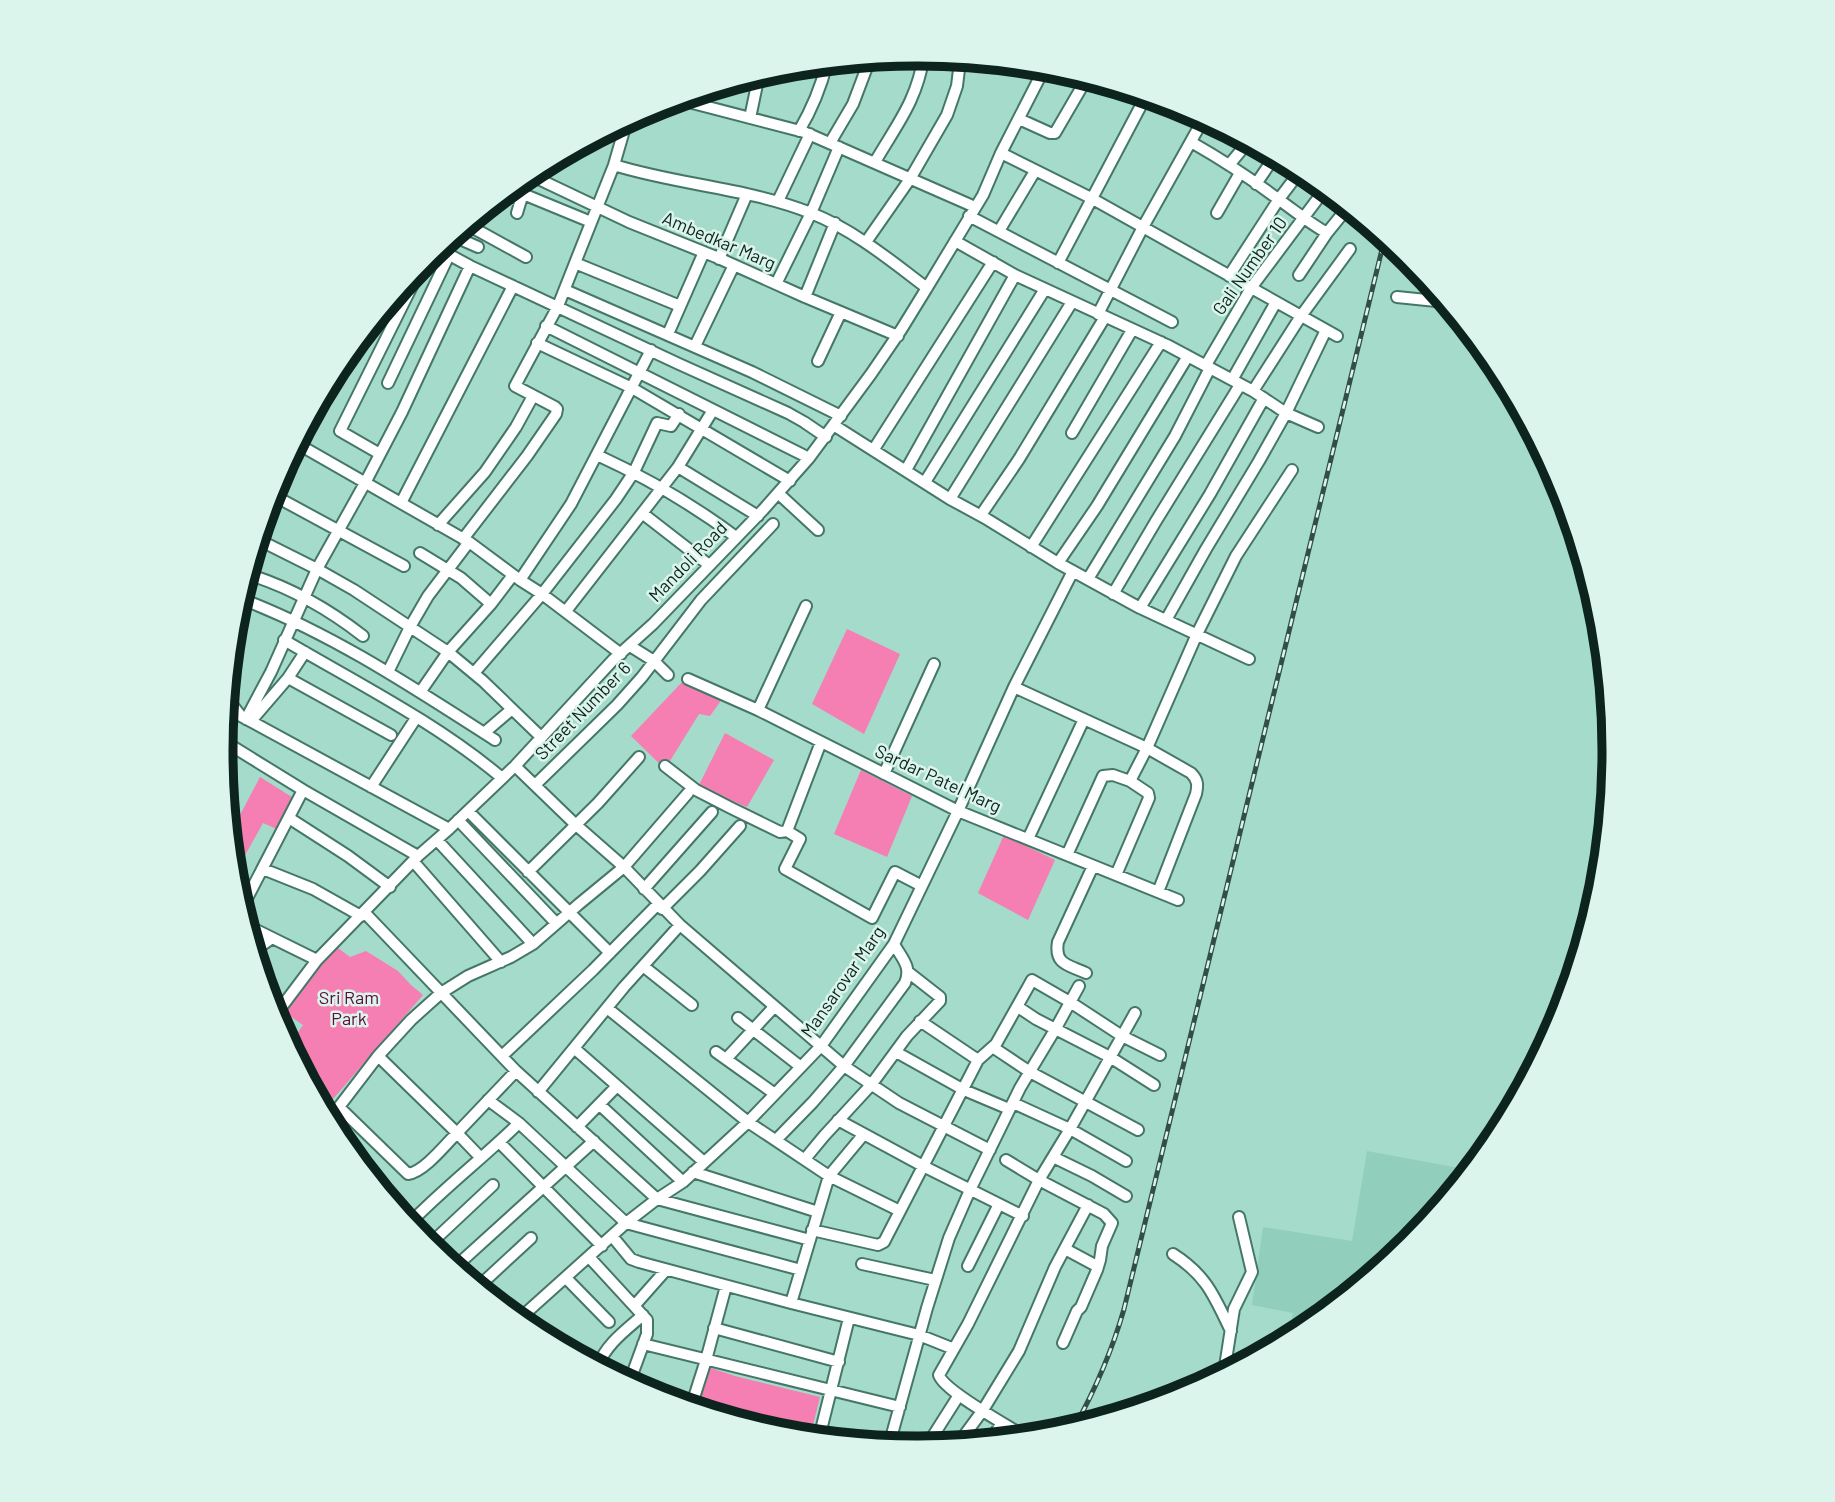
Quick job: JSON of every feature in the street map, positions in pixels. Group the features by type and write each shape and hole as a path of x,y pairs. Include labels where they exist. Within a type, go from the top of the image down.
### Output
{"street":[{"path":"875,162 912,101 922,66"},
{"path":"866,242 910,179 950,107 959,68"},
{"path":"776,284 811,213 834,145 866,69"},
{"path":"778,201 824,73"},
{"name":"Mandoli Road","path":"282,1006 317,960 416,859 515,766 779,494 809,458 898,336 983,195 1039,78"},
{"path":"750,118 757,86"},
{"path":"1019,119 1055,134 1082,87"},
{"path":"1058,263 1139,103"},
{"path":"695,104 804,132 875,162 972,211 999,231 1171,322"},
{"path":"981,516 1019,459 1101,315 1143,227 1199,128"},
{"path":"388,672 410,627 439,581 556,414 555,407 515,386 565,290 614,165 623,133"},
{"path":"1191,142 1327,233"},
{"path":"1229,165 1242,149"},
{"path":"1002,153 1091,198 1337,336"},
{"path":"1256,184 1270,164"},
{"path":"614,165 649,175 778,201 811,213 835,223 866,242 927,288"},
{"path":"999,231 1035,170"},
{"path":"1217,213 1240,173"},
{"path":"1228,276 1294,179"},
{"name":"Ambedkar Marg","path":"540,180 597,208 898,336"},
{"path":"517,213 523,192"},
{"path":"719,259 747,194"},
{"path":"518,196 591,222"},
{"name":"Gali Number 10","path":"1088,579 1175,436 1208,367 1251,288 1319,197"},
{"path":"1299,275 1342,214"},
{"path":"805,297 835,223"},
{"path":"475,229 526,257"},
{"path":"462,240 478,247"},
{"path":"955,241 1016,275 1161,342 1253,391 1286,413 1318,427"},
{"path":"1253,391 1301,316 1350,249"},
{"path":"668,334 704,252"},
{"path":"388,383 449,255 797,417 826,437"},
{"path":"873,449 993,262"},
{"path":"575,263 680,306"},
{"path":"695,346 734,265"},
{"path":"248,720 317,569 402,412 470,266"},
{"path":"906,470 1016,275"},
{"path":"401,503 513,286"},
{"path":"925,482 1045,289"},
{"path":"565,290 811,400 873,449 950,499 1058,563 1140,608 1249,659"},
{"path":"380,454 340,431 408,295"},
{"path":"1397,297 1433,301"},
{"path":"950,499 1072,302"},
{"path":"1114,594 1236,383 1276,302"},
{"path":"818,361 841,312"},
{"path":"547,326 809,458"},
{"path":"1072,433 1132,330"},
{"path":"1166,620 1286,413 1326,330"},
{"path":"1031,547 1161,342"},
{"path":"537,343 632,388 790,481"},
{"path":"371,787 418,719 425,694 448,652 517,577 571,504 651,350"},
{"path":"1058,563 1097,506 1188,356"},
{"path":"438,525 485,472 516,427 533,396"},
{"path":"1140,608 1210,494 1264,398"},
{"path":"566,611 678,467 713,410"},
{"path":"474,673 542,594 615,499 634,472 657,423 671,426 679,414"},
{"path":"304,448 466,541 566,611 621,654"},
{"path":"597,455 634,472 701,510 736,537"},
{"path":"678,467 758,516"},
{"path":"1130,781 1236,556 1292,470"},
{"path":"779,494 818,530"},
{"path":"281,499 404,566"},
{"path":"642,513 709,565"},
{"name":"Street Number 6","path":"535,785 617,705 701,600 773,524"},
{"path":"265,543 317,569 381,607 448,652 541,737"},
{"path":"420,553 449,570 491,604"},
{"name":"Mansarovar Marg","path":"527,1312 626,1223 683,1182 748,1122 821,1046 894,944 1014,687 1073,571"},
{"path":"256,576 304,596 362,636"},
{"path":"249,602 293,621 388,672 495,740"},
{"path":"758,710 806,606"},
{"path":"284,640 418,719 502,778"},
{"path":"630,646 654,661 668,675"},
{"path":"248,720 288,678 305,652"},
{"path":"884,774 934,664"},
{"path":"288,678 391,735"},
{"name":"Sardar Patel Marg","path":"688,679 758,710 958,811 1178,900"},
{"path":"1014,687 1147,748 1197,778 1198,786 1158,892"},
{"path":"234,709 248,720 449,829"},
{"path":"484,733 512,709"},
{"path":"1028,839 1084,719"},
{"path":"787,831 821,742"},
{"path":"233,747 416,859 501,962"},
{"path":"528,872 639,757"},
{"path":"515,766 624,867 680,925 844,1066 899,1103 990,1150"},
{"path":"665,766 696,790 780,832 787,831 800,839 785,869 872,918 895,872 922,886"},
{"path":"1067,855 1103,776 1113,775 1130,781 1149,793 1149,797 1116,875"},
{"path":"248,895 303,790"},
{"path":"336,1111 378,1056 411,1020 441,993 468,976 533,944 624,867 688,793"},
{"path":"468,811 610,953"},
{"path":"644,889 712,812"},
{"path":"289,818 390,887"},
{"path":"458,820 556,923"},
{"path":"502,1056 700,871 740,825"},
{"path":"437,840 533,944"},
{"path":"1086,973 1065,964 1056,953 1058,942 1093,866"},
{"path":"263,869 313,889 363,914 516,1071 657,1199 811,1235 881,1245 978,1060 994,1048 1033,980 1122,1036 1160,1055"},
{"path":"538,1092 680,925"},
{"path":"257,930 317,960"},
{"path":"261,946 272,938"},
{"path":"776,1140 844,1066 905,983 908,968 894,944"},
{"path":"643,966 692,1005"},
{"path":"805,1159 870,1086 920,1021 940,1001 940,998 908,972"},
{"path":"893,1435 919,1335 949,1238 1011,1106 1079,986"},
{"path":"726,1059 774,1007"},
{"path":"1018,1007 1110,1057 1154,1085"},
{"path":"607,1008 748,1122 829,1176 900,1211"},
{"path":"1012,1429 959,1395 939,1378 1039,1180 1135,1013"},
{"path":"738,1018 801,1067"},
{"path":"920,1021 978,1060"},
{"path":"574,1048 704,1162"},
{"path":"994,1048 1030,1072 1138,1130"},
{"path":"716,1052 775,1094"},
{"path":"895,1052 964,1090 1070,1129 1126,1161"},
{"path":"378,1056 480,1157"},
{"path":"339,1107 411,1174 431,1159 516,1071"},
{"path":"577,1127 617,1086"},
{"path":"488,1100 519,1123 626,1223 800,1270"},
{"path":"600,1105 683,1182"},
{"path":"838,1120 1023,1216"},
{"path":"417,1217 519,1123"},
{"path":"791,1303 829,1176 864,1134"},
{"path":"499,1142 603,1246"},
{"path":"461,1262 594,1142"},
{"path":"1053,1157 1126,1196"},
{"path":"1006,1160 1104,1214 1112,1223 1104,1238 1094,1277 1063,1343"},
{"path":"693,1172 818,1212"},
{"path":"437,1239 493,1185"},
{"path":"968,1266 999,1204"},
{"path":"965,1434 1019,1351 1052,1274 1088,1205"},
{"path":"1226,1362 1234,1309 1252,1272 1239,1217"},
{"path":"612,1237 631,1259 919,1335 954,1349"},
{"path":"485,1281 531,1238"},
{"path":"1066,1249 1093,1264"},
{"path":"1173,1254 1191,1266 1212,1290 1231,1331"},
{"path":"589,1257 635,1305 648,1324 633,1373"},
{"path":"862,1264 935,1280"},
{"path":"635,1305 666,1270"},
{"path":"566,1278 609,1322"},
{"path":"694,1398 726,1286"},
{"path":"602,1358 610,1345 643,1315"},
{"path":"822,1429 849,1318"},
{"path":"714,1328 839,1362"},
{"path":"643,1344 900,1407"},
{"path":"933,1435 959,1395"},
{"path":"997,1431 1002,1423"}],"shaded area":[{"path":"1367,1151 1461,1168 1402,1235 1369,1266 1298,1320 1290,1325 1293,1313 1252,1305 1263,1227 1352,1241"}],"green space":[{"path":"847,629 900,654 864,734 812,704"},
{"path":"684,680 722,699 710,716 699,714 665,769 631,736"},
{"path":"725,733 774,760 747,807 698,787"},
{"path":"861,770 912,796 887,857 834,834"},
{"path":"260,777 295,799 279,830 263,823 242,860 237,821"},
{"path":"1004,835 1055,860 1028,920 978,893"},
{"name":"Sri Ram Park","path":"338,948 350,957 366,951 398,971 423,995 333,1099 325,1093 296,1036 303,1025 285,1013 283,1008"},
{"path":"708,1367 820,1397 812,1427 740,1412 700,1400"}],"railway":[{"path":"1081,1415 1102,1370 1124,1309 1382,248"}]}
